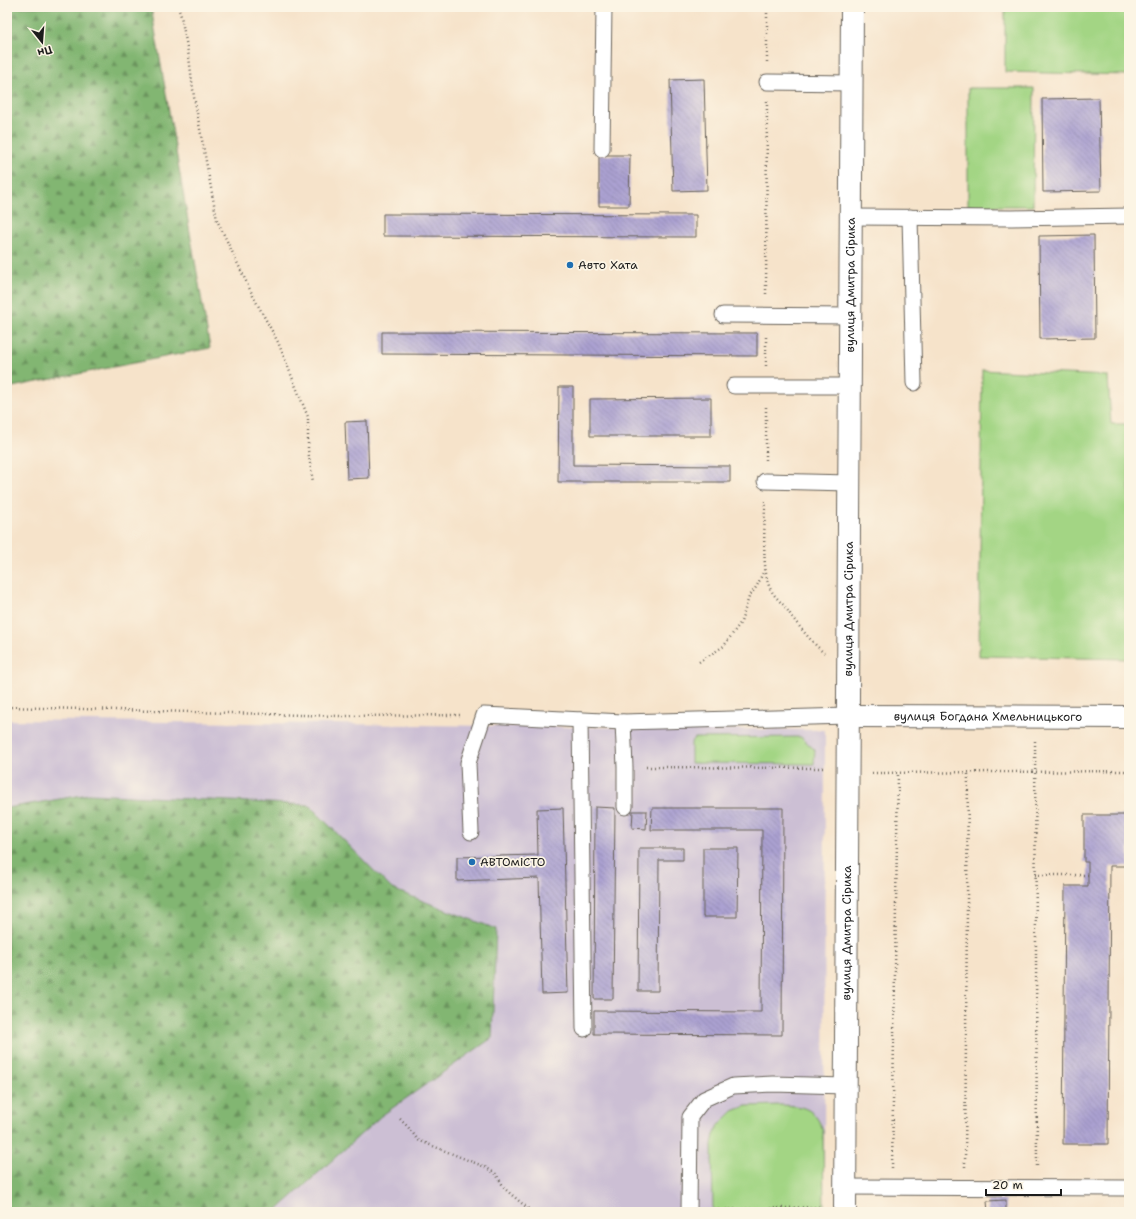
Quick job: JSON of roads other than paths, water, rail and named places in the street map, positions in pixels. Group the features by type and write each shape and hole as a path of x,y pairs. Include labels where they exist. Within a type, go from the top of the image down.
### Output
{"street":[{"name":"вулиця Дмитра Сірика","path":"845,1202 852,7"},
{"name":"вулиця Богдана Хмельницького","path":"848,716 1129,717"}],"lane":[{"path":"602,149 604,7"},
{"path":"767,82 852,83"},
{"path":"851,217 1012,218 1129,216"},
{"path":"910,218 914,383"},
{"path":"723,315 850,316"},
{"path":"734,386 850,386"},
{"path":"766,481 849,483"},
{"path":"471,832 468,763 484,715 624,722 848,716"},
{"path":"580,720 584,1029"},
{"path":"624,722 625,807"},
{"path":"689,1211 690,1117 704,1099 733,1086 773,1084 846,1086"},
{"path":"845,1202 891,1187 1129,1188"}],"place":[{"name":"Авто Хата","path":"570,265"},
{"name":"АВТОміСТО","path":"472,862"}]}
